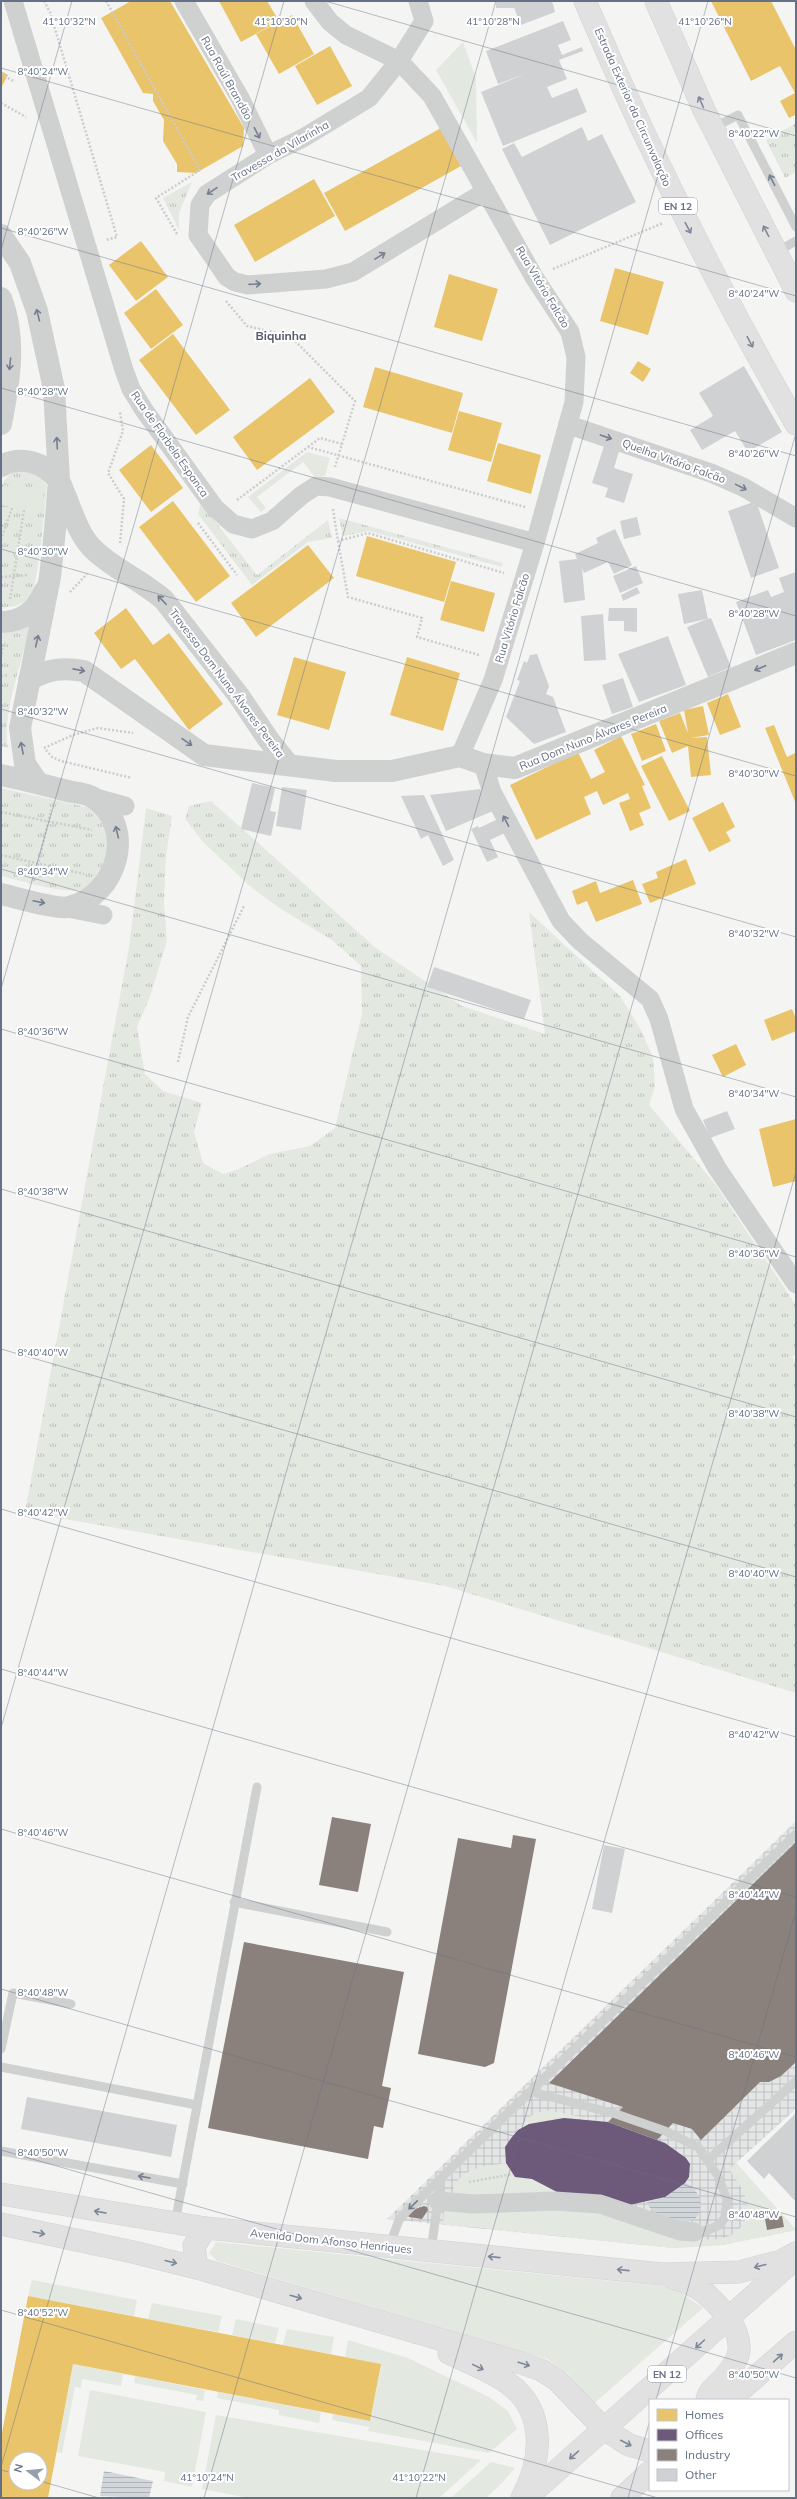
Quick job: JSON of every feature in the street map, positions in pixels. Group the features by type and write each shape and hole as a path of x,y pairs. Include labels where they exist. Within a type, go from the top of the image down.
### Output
{"main road":[{"name":"Estrada Exterior da Circunvalação","path":"585,1 624,93 682,216 796,424"},
{"path":"656,1 714,128 796,291"},
{"name":"Avenida Dom Afonso Henriques","path":"1,2194 139,2219 206,2228 662,2274"},
{"path":"133,2252 139,2219"},
{"path":"1,2224 133,2252 197,2268 541,2370 557,2380 604,2429 629,2445 649,2451"},
{"path":"197,2268 194,2246 206,2228"},
{"path":"662,2274 739,2272 781,2261 796,2253"},
{"name":"EN 12","path":"526,2498 796,2258"},
{"path":"662,2274 698,2287 710,2296 736,2328 740,2351 732,2370 708,2394 707,2399"},
{"path":"393,2325 498,2377 518,2391 526,2401 533,2412 538,2436 532,2472 522,2498"},
{"path":"730,2399 796,2342"},
{"path":"622,2498 649,2473"}],"street":[{"name":"Rua de Florbela Espanca","path":"13,1 86,246 131,389 215,508 233,524 252,529 272,520 302,495 316,486 330,487 535,543"},
{"name":"Rua Raúl Brandão","path":"184,1 240,98 268,155"},
{"name":"Rua Vitório Falcão","path":"314,1 330,22 346,35 399,61 432,96 534,277 570,332 576,357 576,375 569,425 535,543 493,680 460,756"},
{"name":"Travessa da Vilarinha","path":"418,1 424,21 399,61 369,98 303,138 268,155 207,194 200,205 198,235 227,277 235,282 248,285 326,279 353,272 486,191"},
{"path":"1,235 20,263 38,311 54,389 59,480 43,576 29,680 20,728 31,747 25,764 38,783"},
{"path":"1,298 9,324 11,348 1,424"},
{"name":"Quelha Vitório Falcão","path":"569,425 711,473 743,488 796,518"},
{"path":"1,466 14,461 32,462 59,480"},
{"name":"Travessa Dom Nuno Álvares Pereira","path":"59,480 78,528 91,547 108,563 152,590 164,600 235,690 268,739 288,764"},
{"path":"1,622 19,620 40,602 43,576"},
{"name":"Rua Dom Nuno Álvares Pereira","path":"460,756 483,764 515,768 796,652"},
{"path":"29,680 51,669 84,671 204,755 336,771 392,771 460,756"},
{"path":"483,764 492,792 561,921 580,941 650,998 659,1019 684,1109 717,1168 796,1284"},
{"path":"1,775 92,796 125,806"},
{"path":"68,908 99,893 109,879 118,853 118,833 115,824 106,810 92,796"},
{"path":"1,894 103,915"},
{"path":"438,2201 473,2204 555,2202 600,2204 680,2231 694,2232"}],"lane":[{"path":"714,128 738,115 796,227"},
{"path":"776,252 796,241"},
{"path":"175,2224 234,1902 257,1787"},
{"path":"389,2247 399,2220 796,1834"},
{"path":"234,1902 387,1932"},
{"path":"1,2049 13,1993 72,2004"},
{"path":"1,2067 197,2105"},
{"path":"708,2160 796,2081"},
{"path":"532,2092 616,2114 665,2131 698,2147 718,2176 725,2196 725,2217 720,2225 708,2230 694,2232"},
{"path":"1,2151 183,2184"},
{"path":"431,2251 441,2178"}],"path":[{"path":"44,1 50,12 117,237 86,246"},
{"path":"106,1 212,191"},
{"path":"1,74 18,84"},
{"path":"1,103 28,118"},
{"path":"534,277 682,216"},
{"path":"224,299 247,326 290,336 355,401 338,455 330,487 348,597 422,618 417,637 483,656"},
{"path":"69,594 94,567 100,572 117,553 122,532 124,499 108,473 123,431 119,407"},
{"path":"234,502 320,438 342,444"},
{"path":"308,447 525,507"},
{"path":"1,540 12,508"},
{"path":"10,601 24,510"},
{"path":"338,541 368,533 508,574"},
{"path":"1,577 43,576"},
{"path":"31,747 44,748 73,735 98,728 139,735"},
{"path":"31,747 44,748 52,757 61,761 132,778"},
{"path":"33,883 52,807"},
{"path":"1,812 94,830"},
{"path":"1,855 90,875"},
{"path":"27,882 40,884"},
{"path":"178,1062 188,1017 244,906"}],"shaded area":[{"path":"796,1821 796,2109 736,2163 796,2230 722,2245 673,2248 387,2219"},
{"path":"685,2183 692,2187 700,2199 700,2212 691,2221 682,2222 665,2217 653,2211 646,2203 665,2197"},
{"path":"104,2471 153,2481 149,2498 100,2496"}],"green space":[{"path":"463,42 476,78 477,143 436,70"},
{"path":"796,123 796,172 785,178 766,140"},
{"path":"192,182 179,213 179,230 163,198"},
{"path":"307,452 330,458 325,476 314,476 303,462 257,497 266,508 261,512 248,497"},
{"path":"27,470 42,477 47,487 41,544 34,588 31,595 25,601 18,605 1,607 1,488 8,476 14,472"},
{"path":"4,485 44,492 41,512 1,505"},
{"path":"201,503 257,575 328,520 332,538 308,542 252,585 198,514"},
{"path":"339,518 503,563 502,567 369,531 343,536"},
{"path":"31,626 10,705 7,736 8,748 1,746 1,632"},
{"path":"1,788 86,807 102,820 108,830 110,840 109,846 101,870 86,888 80,890 61,890 1,876"},
{"path":"211,801 376,948 462,1006 545,1034 529,912 620,996 641,1030 653,1058 655,1086 649,1105 715,1184 796,1305 796,1353 792,1357 796,1363 796,1693 445,1586 25,1512 129,947 146,808 172,816 166,856 164,903 167,941 150,997 137,1027 145,1074 163,1091 202,1103 194,1132 203,1163 223,1174 239,1169 270,1154 310,1146 335,1128 362,1013 361,966 332,940 281,909 252,888 203,842 185,819 189,806"},
{"path":"546,2110 608,2122 562,2118 529,2125 518,2130 530,2116"},
{"path":"506,2163 515,2177 532,2179 559,2193 452,2195 459,2179 465,2174 480,2167"},
{"path":"736,2163 796,2230 722,2245 673,2248 443,2224 444,2211 516,2209 570,2210 604,2215 646,2228 693,2239 714,2240 731,2235 743,2224 746,2216 747,2202 745,2195 729,2169"},
{"path":"216,2242 673,2287 703,2308 590,2407 568,2373 547,2359 217,2261 209,2253"},
{"path":"32,2280 137,2300 134,2316 28,2296"},
{"path":"152,2303 222,2316 218,2332 148,2319"},
{"path":"236,2319 279,2328 275,2343 232,2335"},
{"path":"287,2329 334,2337 331,2354 283,2345"},
{"path":"348,2340 408,2358 489,2397 508,2411 517,2429 489,2453 368,2431 369,2427 332,2420 333,2414 370,2421 381,2364 345,2357"},
{"path":"73,2364 123,2374 121,2386 82,2379 81,2388 75,2387 62,2453 57,2452"},
{"path":"135,2376 205,2390 203,2401 196,2400 197,2395 134,2383"},
{"path":"90,2390 206,2412 192,2487 164,2481 165,2472 78,2456"},
{"path":"218,2392 321,2412 319,2423 279,2415 279,2410 217,2398"},
{"path":"216,2415 481,2460 439,2498 249,2498 202,2489"},
{"path":"491,2462 515,2468 486,2498 451,2498"}],"building: Homes":[{"path":"131,1 170,1 244,128 243,146 196,173 177,172 177,164 163,141 164,120 153,101 153,94 143,93 101,18"},
{"path":"219,1 267,1 279,21 241,42"},
{"path":"711,1 771,1 796,50 796,118 795,115 789,118 780,101 795,93 780,66 751,81"},
{"path":"292,15 314,54 279,74 256,34"},
{"path":"330,46 352,86 317,105 295,66"},
{"path":"1,71 8,75 1,88"},
{"path":"441,128 461,166 345,231 324,193"},
{"path":"314,179 335,216 255,262 234,225"},
{"path":"141,241 168,277 136,301 109,265"},
{"path":"615,268 664,282 648,335 600,321"},
{"path":"449,274 498,289 482,341 434,327"},
{"path":"156,289 183,325 151,349 124,313"},
{"path":"173,334 230,410 196,435 139,360"},
{"path":"638,361 651,369 643,382 630,373"},
{"path":"375,367 463,393 452,433 363,407"},
{"path":"310,378 335,412 257,470 233,437"},
{"path":"459,411 502,423 491,462 448,450"},
{"path":"498,443 541,455 531,494 487,481"},
{"path":"151,445 183,488 151,512 119,470"},
{"path":"173,501 230,576 196,602 139,527"},
{"path":"367,536 456,562 444,602 356,576"},
{"path":"308,545 334,578 256,637 231,603"},
{"path":"451,581 495,593 484,632 440,620"},
{"path":"126,608 153,645 169,633 223,704 189,730 135,659 121,669 94,633"},
{"path":"294,657 346,672 329,730 277,715"},
{"path":"407,657 460,673 443,731 390,715"},
{"path":"728,694 741,727 720,735 707,703"},
{"path":"703,706 709,735 690,738 707,737 711,775 691,777 688,746 672,753 659,721 680,713 688,733 684,710"},
{"path":"656,724 666,751 642,761 631,734"},
{"path":"774,725 787,757 795,753 796,756 796,804 765,728"},
{"path":"621,736 645,785 642,786 651,808 639,813 644,825 630,831 619,803 630,799 628,793 603,805 597,791 584,797 591,814 536,840 510,785 578,752 591,779 605,772 594,750"},
{"path":"662,756 690,811 669,821 641,766"},
{"path":"723,802 735,827 726,832 731,841 709,852 692,818"},
{"path":"686,859 696,884 650,903 642,884 658,878 656,872"},
{"path":"633,880 642,904 596,922 587,901 577,905 572,891 596,881 600,893"},
{"path":"792,1009 796,1019 796,1031 772,1041 764,1020"},
{"path":"736,1044 746,1065 723,1077 712,1055"},
{"path":"796,1119 796,1181 773,1187 759,1129"},
{"path":"28,2296 381,2364 370,2421 73,2364 48,2498 1,2498 1,2438"}],"building: Offices":[{"path":"564,2118 608,2122 665,2143 686,2158 690,2164 689,2177 685,2183 665,2197 625,2206 559,2193 532,2179 515,2177 506,2163 505,2147 512,2137 518,2130 529,2124"}],"building: Industry":[{"path":"332,1817 371,1824 358,1892 319,1885"},
{"path":"513,1835 536,1839 494,2063 485,2067 418,2054 458,1838 511,1848"},
{"path":"796,1842 796,2062 781,2076 769,2082 760,2082 701,2140 692,2129 673,2123 657,2140 608,2122 623,2107 549,2083"},
{"path":"244,1942 404,1972 382,2086 391,2088 383,2128 374,2126 368,2159 208,2128"},
{"path":"424,2206 427,2207 428,2210 422,2219 409,2217 408,2215 415,2209"},
{"path":"782,2216 784,2227 767,2230 765,2219"}],"building: Other":[{"path":"552,1 555,12 521,25 514,8 496,8 496,2"},
{"path":"563,21 571,40 558,45 562,55 582,47 583,51 559,60 567,79 547,87 552,98 577,88 587,112 503,146 481,92 525,74 498,84 486,51"},
{"path":"582,127 588,141 602,134 636,202 550,245 502,149 514,143 522,157"},
{"path":"744,366 782,432 748,452 735,431 702,450 690,430 713,416 699,393"},
{"path":"604,446 619,451 614,468 633,474 624,503 605,497 608,488 592,483"},
{"path":"756,501 779,568 751,578 728,511"},
{"path":"637,517 641,535 624,539 620,521"},
{"path":"615,529 632,565 614,574 608,562 584,573 582,568 585,600 564,603 559,561 577,559 575,554 598,543 596,538"},
{"path":"636,566 643,583 620,593 613,576"},
{"path":"796,572 796,640 756,655 736,602 768,590 771,597 784,592 779,578"},
{"path":"637,587 640,593 623,601 621,595"},
{"path":"702,590 708,619 711,618 731,667 708,677 687,627 707,619 684,624 678,594"},
{"path":"609,608 637,608 637,632 624,631 624,621 608,621"},
{"path":"603,614 606,660 584,661 581,616"},
{"path":"668,636 686,685 639,702 618,654"},
{"path":"537,654 549,686 546,694 553,697 566,732 534,744 506,717 520,681 517,680 524,661 527,663 530,655"},
{"path":"623,678 633,707 612,714 602,685"},
{"path":"252,783 275,788 270,811 276,812 271,836 241,829"},
{"path":"282,787 307,790 301,830 276,826"},
{"path":"480,789 493,811 446,831 430,795"},
{"path":"424,795 454,860 443,866 428,835 421,839 401,796"},
{"path":"498,819 507,832 490,840 498,857 487,862 471,829 478,826 479,828"},
{"path":"434,967 531,1000 524,1019 427,987"},
{"path":"727,1111 735,1129 710,1138 703,1120"},
{"path":"604,1845 625,1849 612,1913 592,1909"},
{"path":"27,2097 177,2125 171,2157 21,2129"},
{"path":"796,2113 796,2202 769,2173 764,2179 747,2161"}],"district":[{"name":"Biquinha","path":"281,335"}]}
